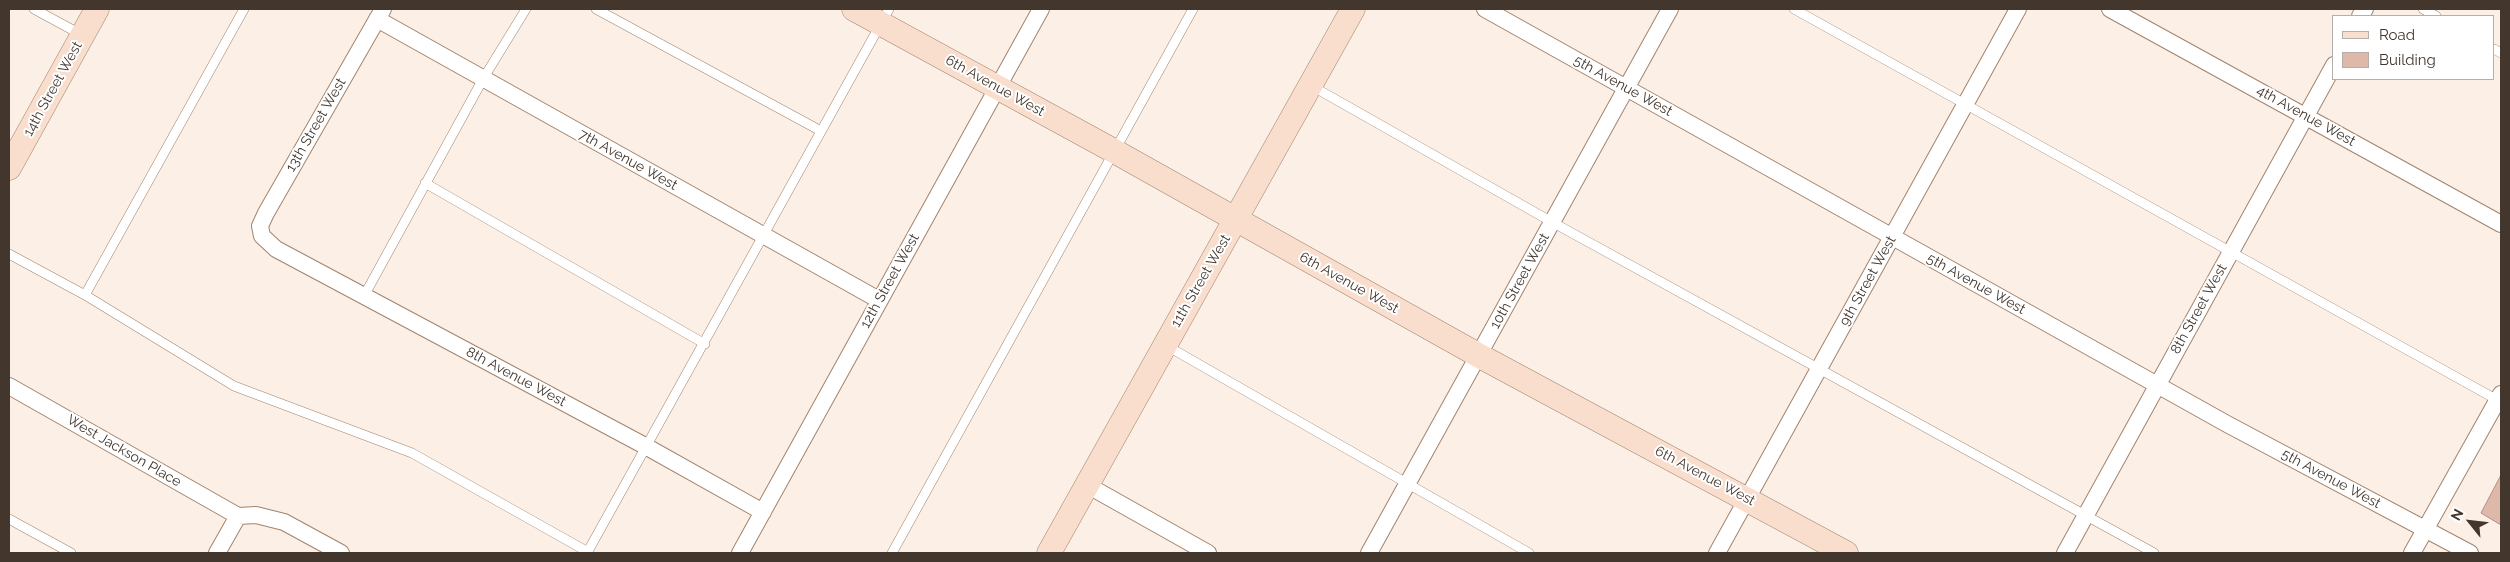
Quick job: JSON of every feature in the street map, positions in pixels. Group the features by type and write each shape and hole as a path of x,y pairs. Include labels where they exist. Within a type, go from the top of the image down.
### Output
{"street":[{"name":"14th Street West","path":"9,168 97,9"},
{"name":"6th Avenue West","path":"854,9 885,16 998,87 1236,220 1478,355 1748,498 1846,553"},
{"name":"12th Street West","path":"740,553 1041,9"},
{"name":"11th Street West","path":"1049,553 1164,344 1354,9"},
{"name":"5th Avenue West","path":"1485,9 2157,385 2470,553"},
{"name":"10th Street West","path":"1369,553 1670,9"},
{"name":"9th Street West","path":"1717,553 2018,9"},
{"name":"4th Avenue West","path":"2110,9 2306,115 2501,224"},
{"name":"7th Avenue West","path":"380,14 483,79 879,300"},
{"name":"13th Street West","path":"268,243 262,236 260,226 266,212 380,14"},
{"name":"8th Street West","path":"2064,553 2332,69"},
{"name":"8th Avenue West","path":"268,243 647,447 763,512"},
{"name":"West Jackson Place","path":"9,386 238,516"},
{"path":"2412,553 2500,399"},
{"path":"1087,485 1208,553"},
{"path":"217,553 238,516 256,515 284,522 340,553"}],"lane":[{"path":"34,9 83,36"},
{"path":"85,295 244,9"},
{"path":"364,296 483,79 526,9"},
{"path":"596,9 821,131"},
{"path":"892,553 1193,9"},
{"path":"1794,9 2500,399"},
{"path":"2423,9 2434,15"},
{"path":"9,254 85,295 234,386 412,453 588,553 885,16"},
{"path":"1310,85 1552,222 2154,553"},
{"path":"425,183 704,344"},
{"path":"1164,344 1529,553"},
{"path":"9,519 71,553"}],"building":[{"path":"2501,475 2501,525 2481,513"}]}
